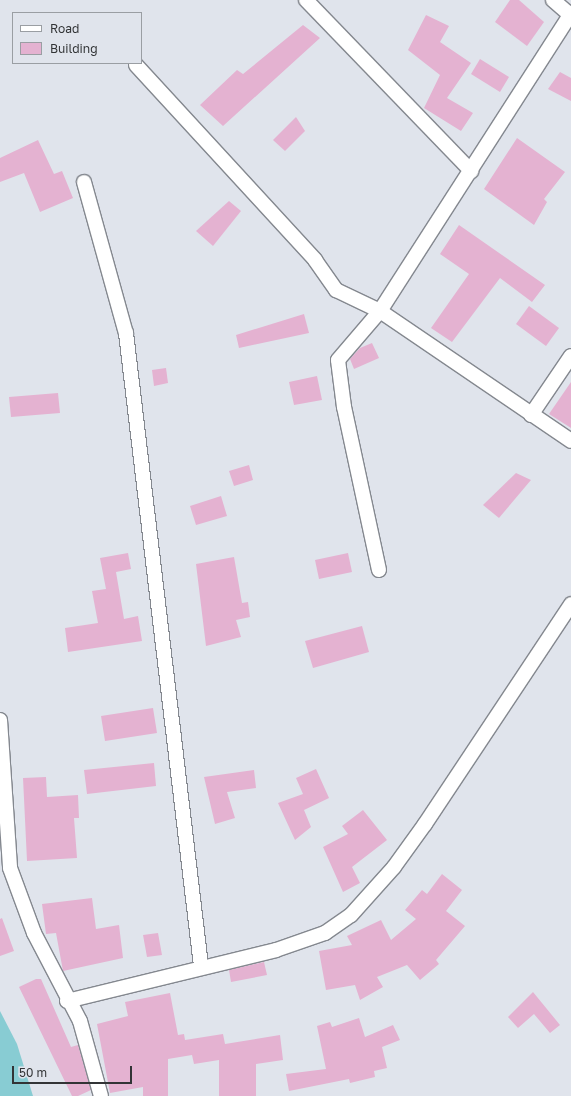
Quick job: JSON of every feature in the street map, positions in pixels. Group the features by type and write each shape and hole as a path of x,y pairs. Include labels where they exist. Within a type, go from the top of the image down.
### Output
{"street":[{"path":"306,0 471,171"},
{"path":"379,570 344,406 338,360 380,311 471,171 570,14 553,0"},
{"path":"136,65 314,260 336,290 380,311 571,441"},
{"path":"84,182 126,333 201,966"},
{"path":"531,415 571,356"},
{"path":"67,1001 201,966 276,950 325,933 351,915 394,868 425,824 571,604"},
{"path":"0,720 10,868 34,934 67,1001 80,1021 101,1096"}],"water":[{"path":"0,1011 17,1044 33,1096 0,1096"}],"building":[{"path":"510,0 519,0 544,22 527,46 495,22"},
{"path":"426,15 449,26 440,42 471,63 447,98 473,113 461,131 424,108 440,75 408,50"},
{"path":"303,25 320,38 223,126 200,105 237,70 243,74"},
{"path":"480,59 509,77 500,92 471,74"},
{"path":"560,72 571,78 571,101 548,89"},
{"path":"296,117 305,131 285,151 273,140"},
{"path":"517,138 565,172 544,199 547,202 534,225 484,189"},
{"path":"38,140 54,174 62,171 73,198 40,212 24,173 0,182 0,158"},
{"path":"229,201 241,211 213,246 196,231"},
{"path":"459,225 545,285 532,302 500,278 452,342 431,328 469,274 440,254"},
{"path":"529,306 559,328 546,346 516,324"},
{"path":"304,314 309,333 239,348 236,335"},
{"path":"372,343 379,358 354,369 350,359 360,348"},
{"path":"166,368 168,383 154,386 152,370"},
{"path":"317,376 322,400 294,405 289,382"},
{"path":"571,382 571,428 549,414"},
{"path":"58,393 60,413 11,417 9,397"},
{"path":"249,465 253,480 234,486 229,471"},
{"path":"516,473 531,480 499,518 483,505"},
{"path":"221,496 227,516 196,525 190,506"},
{"path":"128,553 131,569 116,572 124,619 138,616 142,641 68,652 65,628 98,623 92,591 106,589 100,558"},
{"path":"348,553 352,572 319,579 315,560"},
{"path":"234,557 242,603 248,602 250,617 236,620 241,637 206,646 196,564"},
{"path":"362,626 369,652 313,668 305,641"},
{"path":"153,708 157,733 105,741 101,716"},
{"path":"154,763 156,786 87,794 84,770"},
{"path":"316,769 329,798 304,810 311,827 295,840 278,803 303,794 296,778"},
{"path":"254,770 256,788 227,792 235,818 215,824 204,777"},
{"path":"46,777 47,797 78,795 79,818 74,818 77,858 27,861 23,778"},
{"path":"363,810 387,840 352,867 360,883 343,892 323,847 348,834 342,826"},
{"path":"442,874 462,890 446,911 465,926 436,960 439,964 420,980 407,965 377,977 383,987 360,1000 355,985 326,990 319,951 352,945 347,936 381,920 391,940 416,919 405,910 422,890 427,894"},
{"path":"92,898 96,929 119,925 123,958 63,971 56,933 46,934 42,904"},
{"path":"2,918 14,951 0,956 0,919"},
{"path":"158,933 162,955 147,957 143,935"},
{"path":"264,962 267,975 231,982 229,970"},
{"path":"36,979 41,979 71,1047 78,1045 91,1090 78,1096 72,1096 19,987"},
{"path":"533,992 560,1025 550,1033 534,1014 518,1028 508,1017"},
{"path":"170,993 178,1035 184,1034 185,1040 223,1034 225,1044 280,1035 283,1060 256,1064 256,1096 219,1096 219,1060 194,1064 192,1055 168,1059 168,1096 143,1096 143,1087 110,1093 97,1024 128,1016 125,1002"},
{"path":"359,1018 365,1037 393,1025 400,1040 382,1047 387,1068 374,1071 375,1077 350,1083 349,1079 289,1091 286,1074 326,1069 317,1026 330,1022 332,1027"}]}
